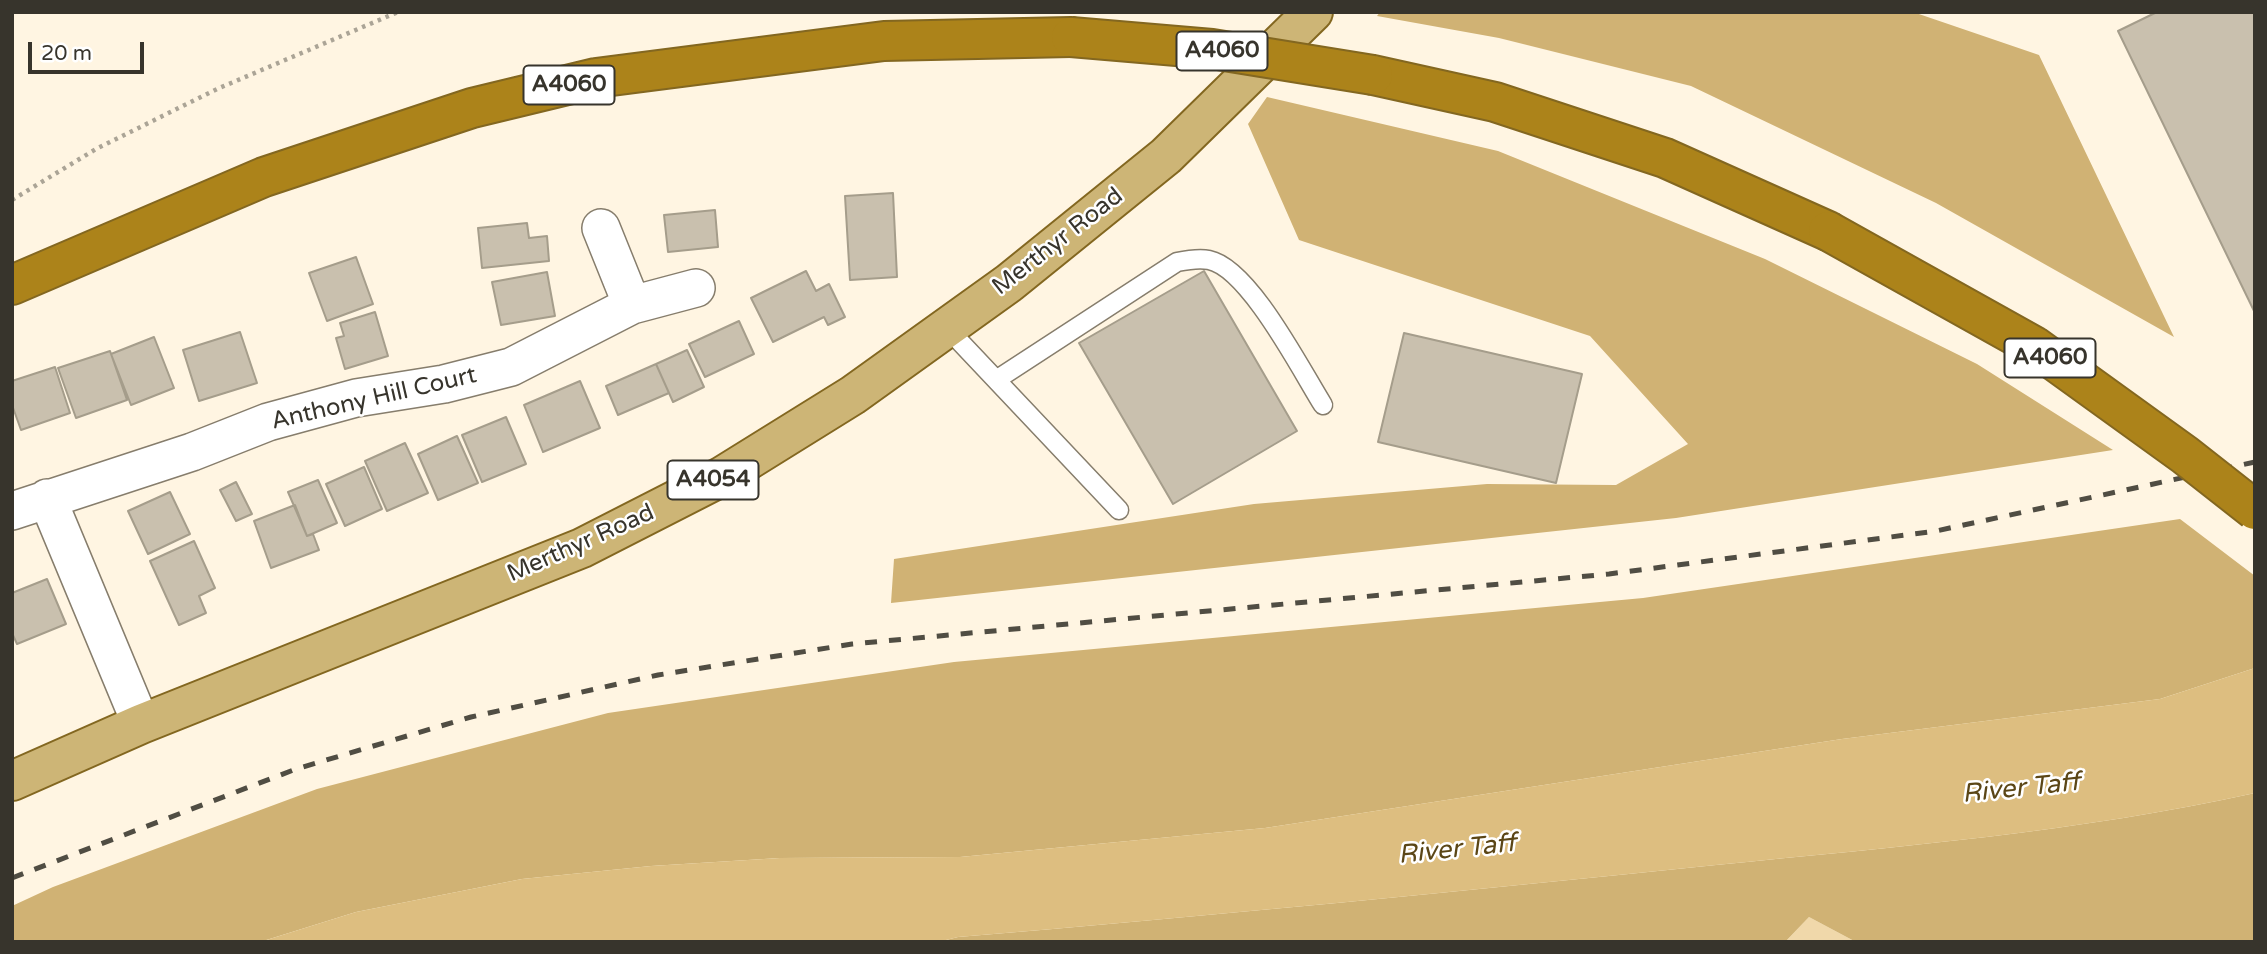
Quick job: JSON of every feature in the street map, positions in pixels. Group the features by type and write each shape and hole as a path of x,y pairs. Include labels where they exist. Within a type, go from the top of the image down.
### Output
{"highway":[{"name":"A4060","path":"12,285 298,165 472,108 596,78 884,41 1071,37 1212,49 1373,75 1495,102 1664,158 1828,231 2035,346 2185,455 2255,510"}],"main road":[{"name":"Merthyr Road","path":"12,781 141,724 582,548 721,477 853,396 1009,283 1166,156 1313,12"}],"street":[{"path":"601,228 632,305"},
{"name":"Anthony Hill Court","path":"12,511 192,452 268,422 356,398 444,384 511,367 632,305 696,288"},
{"path":"47,498 141,724"}],"lane":[{"path":"996,380 1177,262 1210,260 1228,269 1248,286 1322,405"},
{"path":"947,328 1119,510"}],"path":[{"path":"12,200 96,149 217,89 398,12"}],"shaded area":[{"path":"1380,12 1913,12 2039,55 2174,337 1936,203 1691,86 1499,38 1377,16"},
{"path":"1267,97 1498,151 1765,259 1977,364 2113,450 1676,518 891,603 894,559 1254,504 1487,484 1616,485 1688,444 1590,336 1299,240 1248,124"},
{"path":"2180,519 2255,576 2255,668 2160,699 1842,739 1265,828 960,857 780,858 651,866 522,879 356,912 260,942 12,942 12,906 53,887 317,789 608,713 954,662 1643,598"},
{"path":"2255,793 2255,942 1856,942 1809,917 1785,942 938,942 958,937 1337,903 1919,845 2122,818"},
{"path":"1809,917 1856,942 1785,942"}],"water":[{"name":"River Taff","path":"2255,668 2255,793 2189,807 2054,828 1919,845 1432,894 958,937 938,942 260,942 356,912 522,879 651,866 780,858 960,857 1265,828 1842,739 2160,699"}],"building":[{"path":"2157,12 2255,12 2255,313 2118,31"},
{"path":"893,193 897,277 850,280 845,196"},
{"path":"715,210 718,247 668,252 664,215"},
{"path":"527,223 529,238 547,236 549,261 482,268 478,228"},
{"path":"356,257 373,304 327,321 309,273"},
{"path":"806,271 816,291 829,284 845,317 828,325 824,317 773,342 751,298"},
{"path":"1204,271 1297,431 1173,504 1079,343"},
{"path":"547,272 555,316 501,325 492,282"},
{"path":"375,312 388,356 345,369 336,338 344,336 340,323"},
{"path":"739,321 754,354 705,377 689,344"},
{"path":"240,332 257,383 199,401 183,350"},
{"path":"1404,333 1582,374 1556,483 1378,442"},
{"path":"154,337 174,388 131,405 111,354"},
{"path":"687,350 704,387 673,402 656,364"},
{"path":"110,351 127,400 76,418 58,368"},
{"path":"656,364 669,393 618,415 606,386"},
{"path":"55,367 70,413 21,430 12,405 12,381"},
{"path":"580,381 600,428 543,452 524,405"},
{"path":"506,417 526,464 482,482 462,435"},
{"path":"457,436 478,483 438,500 418,454"},
{"path":"405,443 428,493 387,511 365,461"},
{"path":"364,467 382,509 345,526 326,484"},
{"path":"318,480 337,523 307,536 288,492"},
{"path":"236,482 252,514 236,521 220,490"},
{"path":"170,492 190,534 148,554 128,511"},
{"path":"295,505 307,536 313,534 319,550 271,568 254,521"},
{"path":"194,541 215,588 199,596 206,613 179,625 150,561"},
{"path":"47,579 66,624 17,644 12,633 12,593"}],"railway":[{"path":"12,878 296,769 471,717 658,675 852,644 1609,574 1936,531 2255,462"}]}
